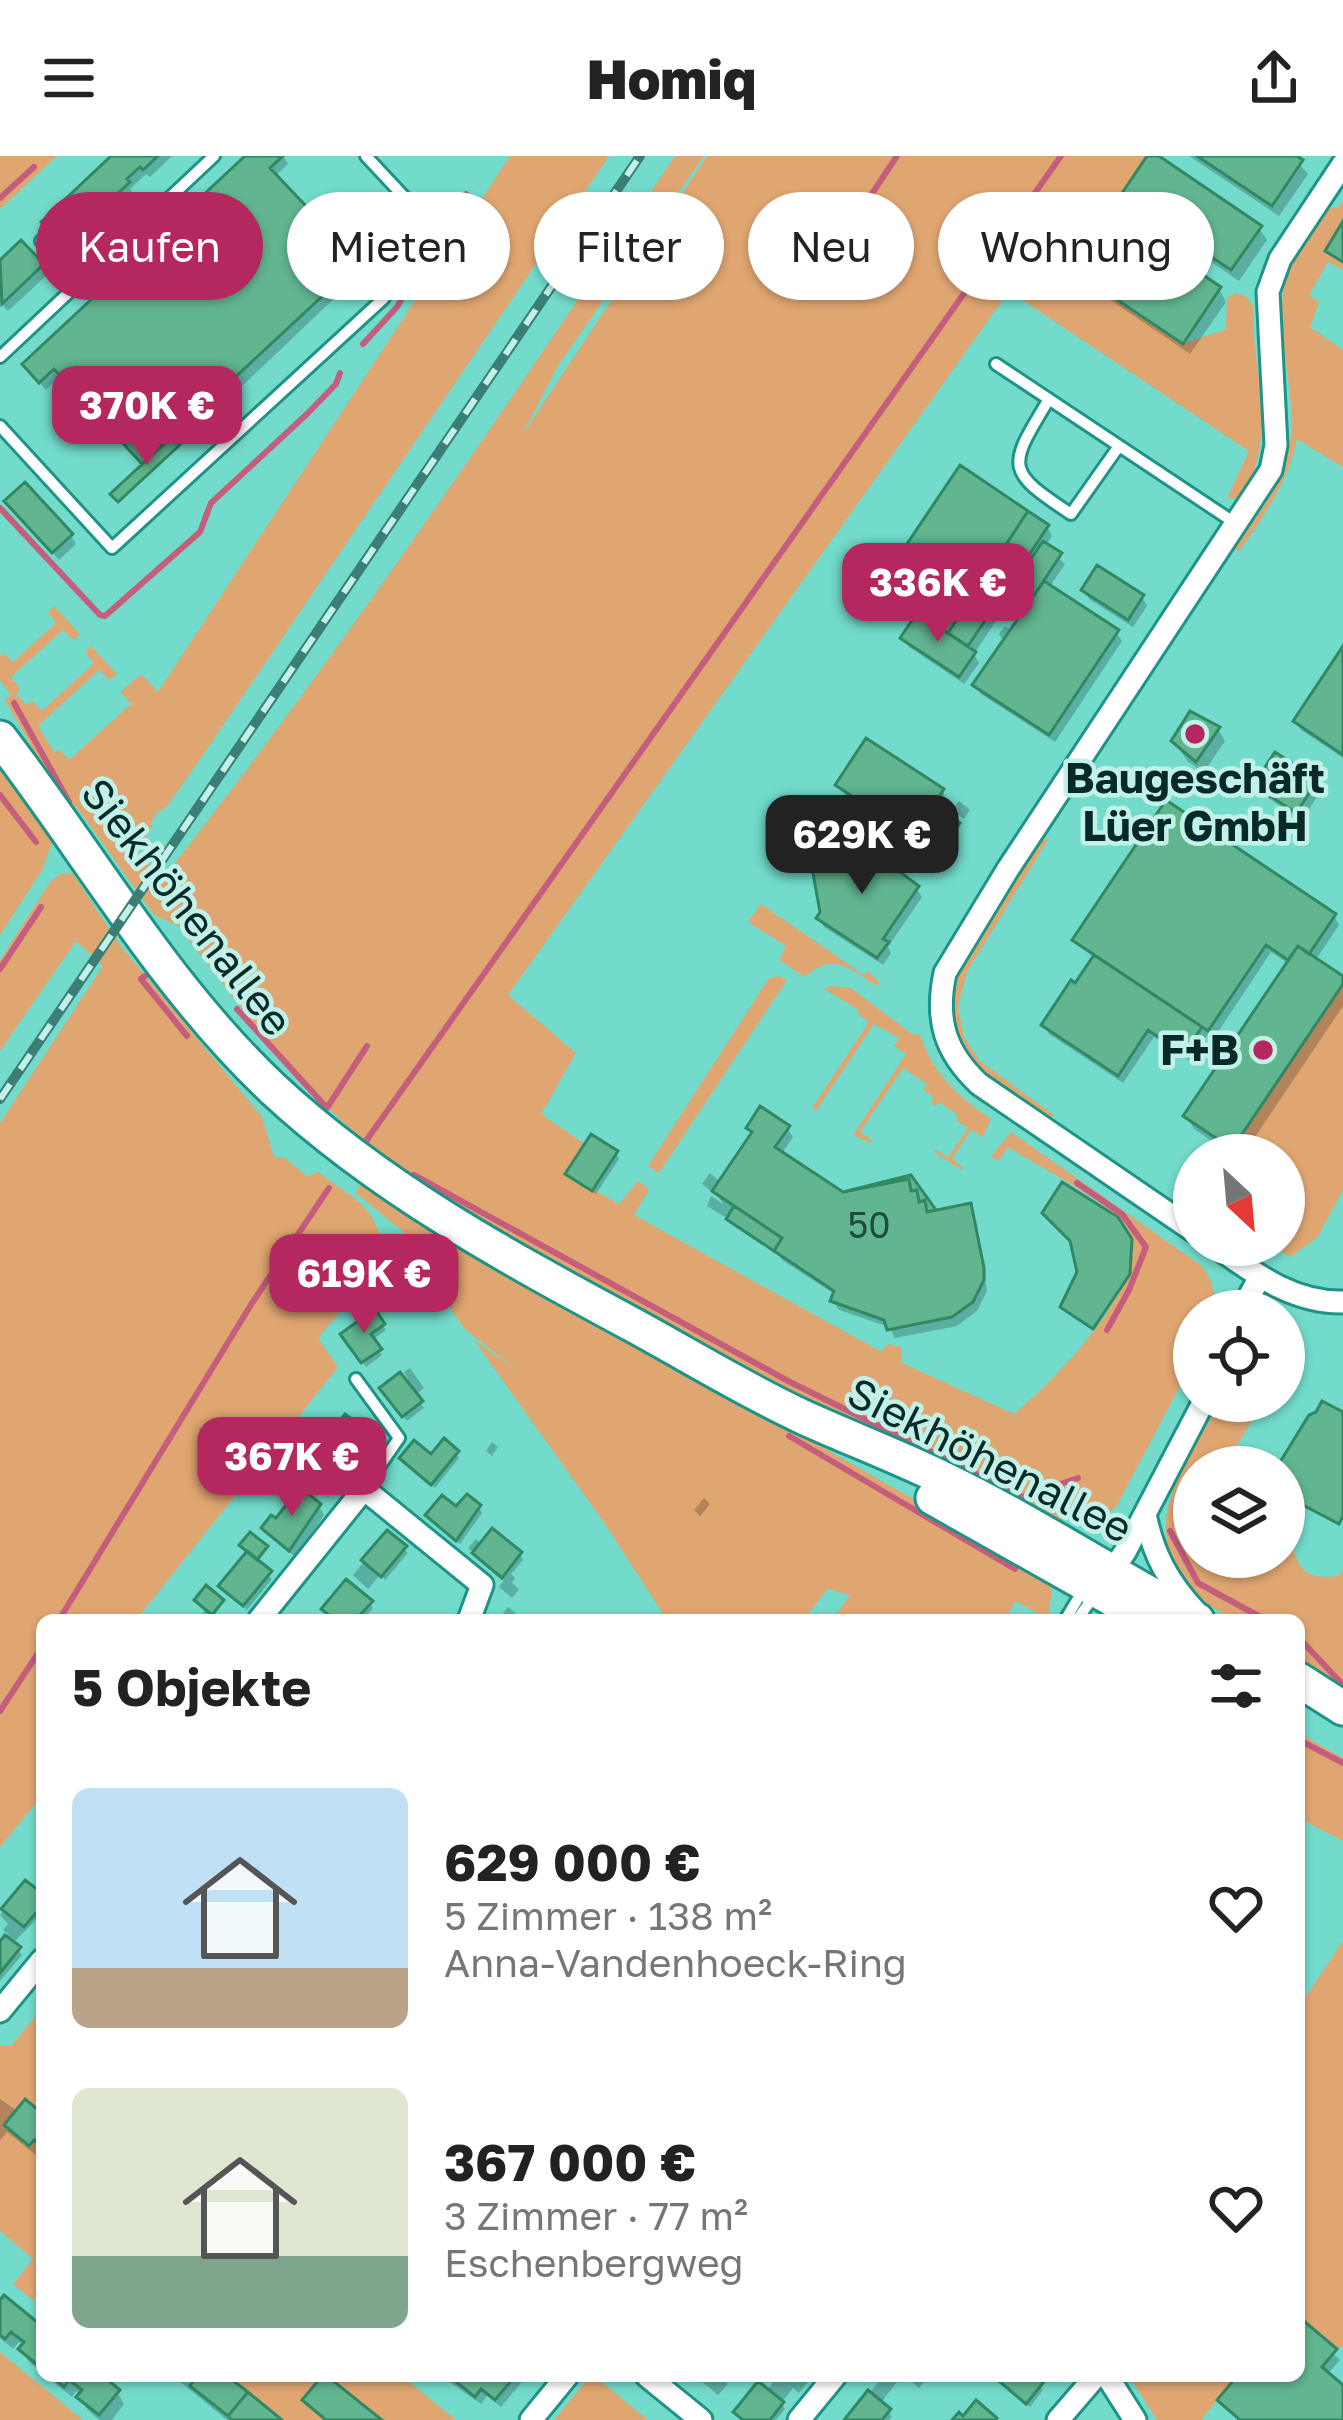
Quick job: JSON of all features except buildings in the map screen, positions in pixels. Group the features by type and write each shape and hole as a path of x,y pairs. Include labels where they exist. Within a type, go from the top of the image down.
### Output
{"main road":[{"name":"Siekhöhenallee","path":"0,738 186,995 226,1043 331,1138 413,1199 493,1248 805,1418 946,1480 1058,1538 1142,1614"},
{"name":"Siekhöhenallee","path":"1099,1577 1186,1614"},
{"path":"1305,1684 1343,1708"},
{"path":"1305,1702 1343,1721"}],"street":[{"path":"1173,1217 980,1084 954,1056 939,1019 945,973 1008,869 1271,470 1276,446 1268,292 1280,259 1343,164"},
{"path":"1244,1266 1264,1280 1324,1303 1343,1302"},
{"path":"1257,1290 1264,1280"},
{"path":"1260,1290 1264,1280"},
{"path":"1099,1577 1180,1422"},
{"path":"1099,1577 1145,1514 1193,1422"},
{"path":"264,1614 364,1489 482,1585 471,1614"},
{"path":"1145,1514 1162,1569 1196,1614"},
{"path":"0,2011 36,1967"},
{"path":"531,2420 562,2382"},
{"path":"654,2382 701,2420"},
{"path":"799,2420 830,2382"},
{"path":"1058,2420 1091,2382"},
{"path":"1111,2382 1135,2420"}],"lane":[{"path":"176,192 214,156"},
{"path":"0,426 112,548 384,298 422,216 366,156"},
{"path":"0,357 61,300"},
{"path":"996,364 1238,525"},
{"path":"1049,399 1026,437 1019,460 1027,485 1071,514 1119,446"},
{"path":"356,1379 399,1438 364,1489"},
{"path":"1069,1614 1099,1577"},
{"path":"1080,1614 1099,1577"}],"shaded area":[{"path":"0,156 57,156 0,209"},
{"path":"510,156 609,156 585,192 534,192 534,267 205,752 151,822 136,853 163,878 362,612 578,300 604,300 559,364 521,437 612,300 724,300 724,192 683,192 707,156 1147,156 1142,192 938,192 938,300 1003,300 508,995 576,1053 541,1114 585,1144 566,1174 619,1204 638,1181 649,1189 634,1215 880,1351 889,1344 901,1347 902,1363 1014,1414 1097,1327 1128,1272 1132,1246 1125,1225 1088,1195 1008,1147 998,1161 991,1156 1011,1132 1173,1246 1173,1266 1202,1266 1213,1290 1173,1290 1173,1400 1117,1505 1094,1529 1068,1514 1058,1529 750,1379 388,1171 392,1160 302,1082 177,925 154,915 76,806 70,814 5,700 11,695 0,680 0,656 4,653 13,662 56,623 48,612 54,606 80,634 73,640 63,630 11,677 20,689 16,694 42,711 94,663 85,652 91,646 117,674 110,680 99,670 38,726 55,753 59,749 69,760 131,704 121,692 141,674 158,692 415,300 510,300 510,192 486,192"},
{"path":"675,156 704,156 679,192 651,192"},
{"path":"1343,201 1343,221 1325,251 1343,262 1343,270 1328,262 1309,295 1319,302 1310,327 1343,350 1343,467 1297,439 1281,485 1237,554 1236,545 1272,492 1287,458 1291,412 1282,296 1287,273 1324,209 1339,207"},
{"path":"1236,293 1246,296 1253,307 1262,428 1253,474 1241,498 1227,498 1249,451 1022,300 1118,300 1183,344 1226,329 1227,298"},
{"path":"0,763 55,835 42,870 0,935"},
{"path":"1049,838 967,972 958,1006 964,1037 980,1061 1054,1115 1048,1119 975,1065 960,1041 952,1013 959,971 1037,842"},
{"path":"62,873 73,874 120,945 262,1117 274,1157 285,1158 307,1176 318,1172 364,1206 376,1226 385,1258 318,1338 338,1367 141,1614 36,1614 36,1803 0,1847 0,1123 103,966 76,941 0,1051 0,960 50,882"},
{"path":"761,904 880,983 877,986 833,964 805,977 779,960 786,946 748,922"},
{"path":"769,978 787,980 659,1173 648,1166"},
{"path":"1343,984 1343,1190 1317,1238 1305,1246 1305,1134 1243,1134"},
{"path":"851,988 912,1034 920,1035 948,1083 991,1119 983,1137 971,1130 952,1159 961,1170 934,1152 948,1157 968,1128 939,1102 931,1103 934,1097 923,1090 927,1084 903,1068 860,1132 870,1143 853,1135 906,1054 894,1046 899,1038 874,1024 816,1111 812,1108 869,1022 859,1010 824,989"},
{"path":"361,1184 1045,1574 1052,1590 1049,1614 1015,1601 1008,1614 836,1614 850,1595 827,1589 808,1614 663,1614 474,1340 518,1371 466,1330 414,1259 424,1249 355,1192"},
{"path":"1209,1422 1251,1422 1236,1446 1195,1446"},
{"path":"1173,1490 1173,1560 1166,1538"},
{"path":"1343,1570 1343,1697 1305,1662 1305,1614 1226,1614 1182,1578 1305,1578 1305,1571 1325,1577 1339,1576"},
{"path":"1305,1736 1343,1758 1343,1841 1305,1821"},
{"path":"1343,1941 1343,2346 1337,2349 1305,2322 1305,1998"},
{"path":"36,2015 36,2302 13,2284 33,2259 0,2231 0,2045 11,2046"},
{"path":"0,2352 83,2420 0,2420"},
{"path":"234,2382 409,2382 456,2420 282,2420"},
{"path":"585,2382 602,2382 648,2420 554,2420"},
{"path":"1133,2382 1232,2382 1201,2420 1157,2420"}],"waterway":[{"path":"873,192 897,156"},
{"path":"366,1141 1061,156"},
{"path":"0,198 34,167"},
{"path":"363,344 401,300"},
{"path":"0,508 105,616 200,532 211,503 308,413 336,384 340,373"},
{"path":"14,703 69,802"},
{"path":"0,795 36,842"},
{"path":"0,969 41,907"},
{"path":"145,976 141,979 187,1036"},
{"path":"237,1009 327,1108 367,1046"},
{"path":"414,1175 788,1381 1023,1497 1078,1478"},
{"path":"1077,1183 1122,1214 1146,1247 1107,1330"},
{"path":"63,1614 252,1303 329,1188"},
{"path":"789,1436 1015,1569"},
{"path":"1170,1531 1198,1583 1255,1614"},
{"path":"1305,1644 1343,1685"},
{"path":"0,1711 36,1656"},
{"path":"1305,1743 1343,1763"}],"railway":[{"path":"0,1099 640,156"}],"place":[{"name":"Baugeschäft Lüer GmbH","path":"1195,734"},
{"name":"F+B","path":"1263,1050"}]}
